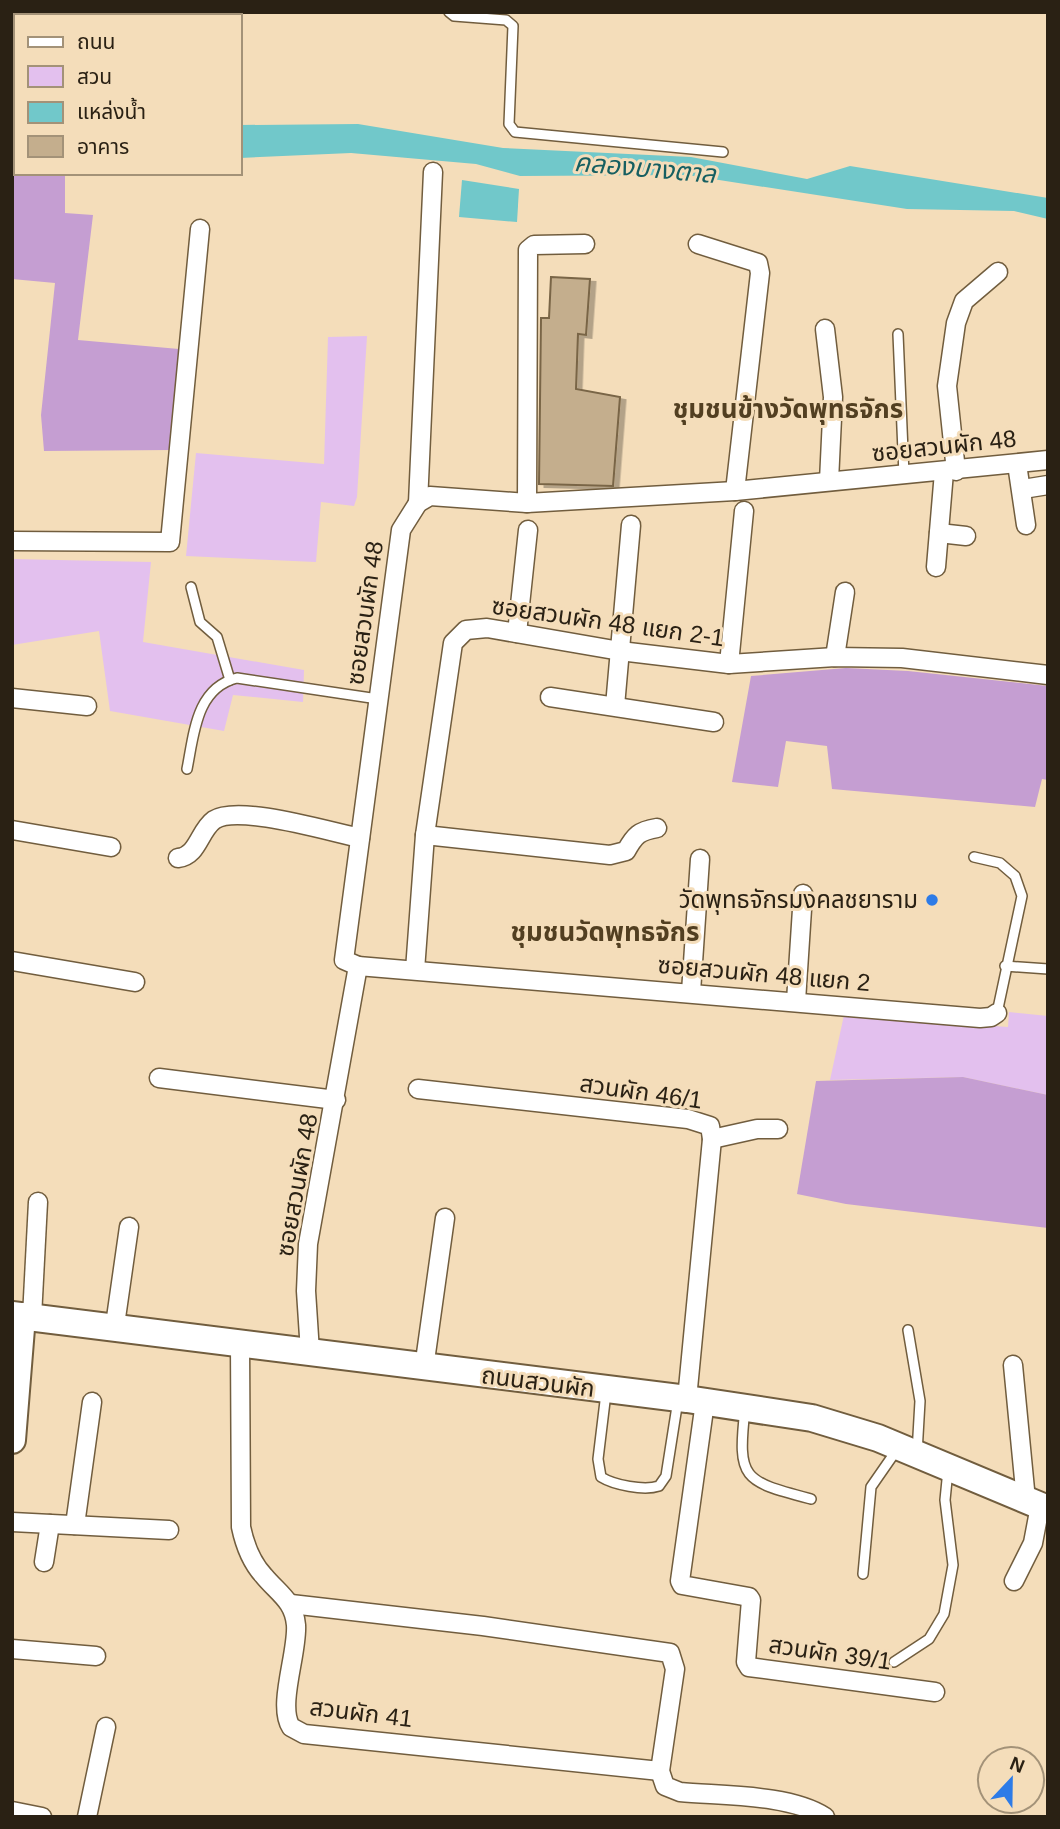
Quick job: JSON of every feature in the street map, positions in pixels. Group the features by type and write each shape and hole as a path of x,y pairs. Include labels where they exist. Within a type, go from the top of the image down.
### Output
{"street":[{"path":"418,503 433,172"},
{"path":"12,541 170,542 200,229"},
{"path":"527,503 528,250 534,245 585,244"},
{"path":"698,244 748,258 758,263 760,273 735,491"},
{"path":"936,567 950,471 947,386 956,323 964,301 998,272"},
{"path":"825,329 833,397 828,481"},
{"name":"ซอยสวนผัก 48","path":"310,1353 306,1291 308,1244 358,966 344,960 401,530 418,503 430,496 527,503 735,491 1048,460"},
{"path":"1017,464 1023,489 1026,525"},
{"path":"1023,489 1048,485"},
{"path":"729,664 744,511"},
{"path":"615,706 631,525"},
{"path":"517,633 528,530"},
{"path":"939,533 966,536"},
{"path":"835,657 845,592"},
{"name":"ซอยสวนผัก 48 แยก 2-1","path":"415,970 425,835 453,643 466,629 487,628 620,651 729,664 835,657 902,658 1048,675"},
{"path":"550,696 714,722"},
{"path":"12,698 87,706"},
{"path":"178,858 191,853 204,831 222,816 251,816 360,838"},
{"path":"425,835 610,855 626,851 632,837 641,830 657,828"},
{"path":"12,830 111,847"},
{"path":"691,992 700,859"},
{"path":"796,1001 803,894"},
{"path":"12,961 135,982"},
{"name":"ซอยสวนผัก 48 แยก 2","path":"358,966 980,1018 991,1017 996,1013"},
{"path":"159,1078 336,1100"},
{"name":"สวนผัก 46/1","path":"418,1089 688,1119 710,1126 712,1139 690,1400"},
{"path":"712,1139 757,1129 778,1129"},
{"path":"12,1440 22,1316 38,1202"},
{"path":"424,1367 445,1218"},
{"path":"115,1325 129,1227"},
{"name":"ถนนสวนผัก","path":"22,1316 115,1325 812,1418 908,1451 1038,1505"},
{"path":"240,1343 241,1527 245,1546 256,1565 292,1604 483,1626 670,1653 675,1668 660,1771 670,1790 784,1803 809,1808 825,1817"},
{"path":"1013,1364 1038,1505 1033,1543 1014,1581"},
{"name":"สวนผัก 39/1","path":"690,1400 680,1581 682,1585 748,1597 751,1600 746,1662 749,1667 935,1692"},
{"path":"75,1525 92,1402"},
{"path":"12,1522 169,1530"},
{"path":"44,1562 50,1524"},
{"name":"สวนผัก 41","path":"292,1604 296,1640 286,1714 288,1722 297,1731 660,1771"},
{"path":"12,1649 96,1656"},
{"path":"87,1817 106,1727"},
{"path":"12,1811 42,1817"}],"lane":[{"path":"449,12 454,16 506,20 513,26 509,124 515,132 723,152"},
{"path":"898,334 904,475"},
{"path":"191,587 200,622 217,637 230,680"},
{"path":"187,769 195,725 211,690 230,680 378,699"},
{"path":"974,857 1000,863 1015,876 1022,897 996,1013"},
{"path":"1005,966 1048,969"},
{"path":"863,1574 870,1488 908,1451 920,1401 908,1330"},
{"path":"606,1391 598,1460 601,1477 622,1484 654,1488 659,1486 666,1476 690,1400"},
{"path":"745,1408 740,1452 750,1476 774,1489 811,1499"},
{"path":"894,1662 929,1639 944,1614 953,1565 945,1500 948,1468"}],"green space":[{"path":"367,336 357,497 354,506 321,502 316,562 186,556 196,453 324,464 328,337"},
{"path":"12,559 151,562 143,642 304,670 303,702 233,695 224,731 110,711 99,631 12,645"},
{"path":"1009,1012 1048,1016 1048,1095 963,1077 830,1080 844,1015 1008,1027"}],"shaded area":[{"path":"14,150 14,175 65,175 65,213 93,215 78,340 179,349 171,450 44,451 41,415 55,283 12,279"},
{"path":"846,668 908,671 1048,686 1048,780 1042,779 1035,807 832,789 827,746 786,741 778,787 732,782 751,676"},
{"path":"963,1077 1048,1095 1048,1228 846,1204 797,1194 816,1081"}],"water":[{"name":"คลองบางตาล","path":"358,124 503,148 691,157 807,179 850,166 1048,198 1048,219 1014,211 907,209 687,175 520,176 476,164 351,153 242,158 242,125"},
{"path":"462,180 519,189 517,222 459,217"}],"building":[{"path":"551,277 590,279 586,335 578,334 576,389 620,397 613,486 539,484 541,318 549,318"}],"place":[{"name":"วัดพุทธจักรมงคลชยาราม","path":"932,900"}],"district":[{"name":"ชุมชนข้างวัดพุทธจักร","path":"788,409"},
{"name":"ชุมชนวัดพุทธจักร","path":"605,932"}]}
